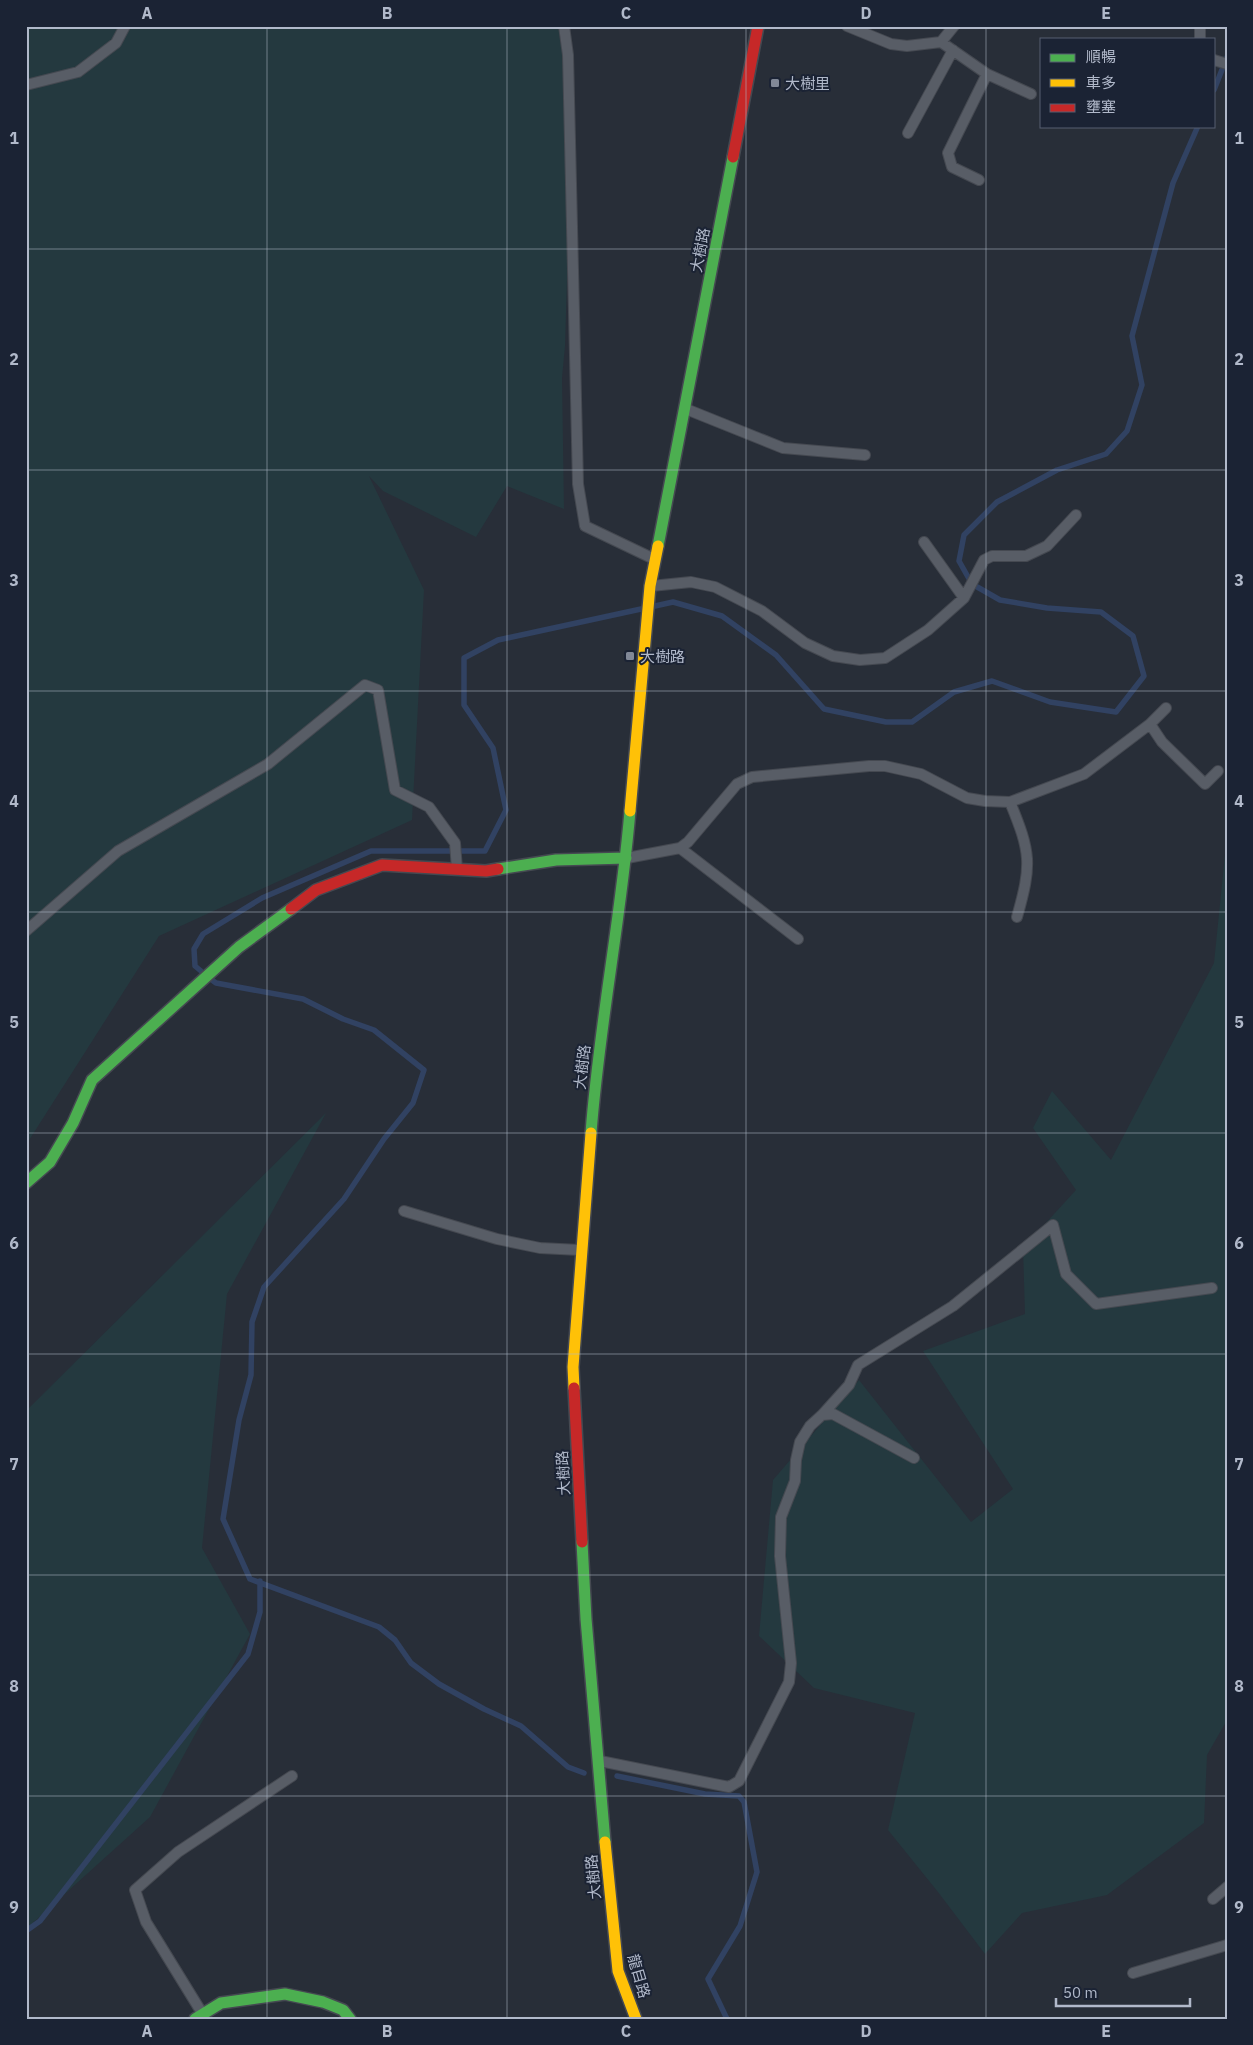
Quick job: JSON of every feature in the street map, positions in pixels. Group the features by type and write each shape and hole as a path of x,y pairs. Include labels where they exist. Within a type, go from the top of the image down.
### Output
{"street":[{"name":"大樹路","path":"611,1912 586,1619 573,1367 595,1074 626,858 650,586 758,26"},
{"path":"26,1183 50,1162 73,1123 92,1080 239,947 316,890 382,865 486,871 556,860 626,858"},
{"name":"龍目路","path":"611,1912 618,1971 636,2019"},
{"path":"199,2016 221,2003 285,1994 323,2002 343,2010 350,2019"}],"lane":[{"path":"26,85 78,72 116,43 125,26"},
{"path":"564,26 568,55 578,484 585,526 655,560"},
{"path":"846,26 891,44 907,46 941,42 987,74 1031,94"},
{"path":"941,42 954,26"},
{"path":"908,133 952,50"},
{"path":"979,180 952,167 948,153 987,74"},
{"path":"685,408 783,448 865,455"},
{"path":"650,586 691,582 715,587 762,610 805,643 833,656 860,660 885,658 928,630 964,598 984,560 992,556 1026,556 1047,546 1076,515"},
{"path":"924,542 964,598"},
{"path":"26,931 118,850 268,764 365,685 378,690 395,790 429,808 455,843 457,870"},
{"path":"626,858 680,848 688,842 737,784 752,778 885,766 921,774 967,798 1010,802 1084,774 1150,724 1166,708"},
{"path":"1150,724 1162,742 1204,784 1218,771"},
{"path":"1010,802 1025,838 1028,858 1027,883 1016,917"},
{"path":"680,848 798,939"},
{"path":"404,1211 497,1239 540,1248 582,1250"},
{"path":"599,1761 729,1787 739,1781 789,1682 791,1663 780,1556 781,1516 795,1481 796,1460 800,1442 810,1426 849,1385 858,1365 953,1306 1052,1225 1066,1274 1096,1304 1212,1288"},
{"path":"822,1415 833,1414 914,1458"},
{"path":"199,2016 146,1922 135,1890 178,1852 292,1776"},
{"path":"1213,1899 1227,1887"},
{"path":"1133,1973 1227,1945"}],"green space":[{"path":"26,26 558,26 563,58 569,213 565,346 562,378 564,509 507,486 476,537 383,491 369,476 424,590 412,820 159,936 26,1145"},
{"path":"1227,835 1227,1720 1207,1755 1204,1823 1107,1895 1022,1913 985,1954 888,1830 915,1713 814,1688 759,1636 773,1480 859,1380 971,1522 1013,1489 923,1351 1025,1314 1023,1248 1076,1190 1033,1128 1052,1091 1111,1160 1214,963"},
{"path":"326,1113 227,1294 202,1548 250,1634 150,1817 26,1929 26,1411"}],"waterway":[{"path":"1216,85 1227,57"},
{"path":"655,606 673,602 722,616 776,655 824,709 886,722 912,722 954,692 992,681 1050,702 1116,712 1144,676 1133,636 1101,612 1047,608 1000,600 972,584 959,561 964,535 997,502 1057,470 1106,454 1127,431 1142,385 1132,336 1173,183 1197,128"},
{"path":"201,971 195,966 194,949 203,934 262,898 371,851 485,851 506,810 493,748 464,705 464,658 498,640 641,609"},
{"path":"212,980 216,983 303,999 343,1019 374,1030 424,1070 413,1103 384,1139 344,1199 264,1287 252,1322 251,1375 239,1420 223,1519 250,1579 379,1627 395,1640 411,1663 439,1684 484,1709 521,1726 568,1767 584,1773"},
{"path":"26,1931 40,1921 248,1654 260,1612 260,1581"},
{"path":"617,1776 705,1794 739,1796 744,1802 757,1872 740,1926 708,1979 727,2019"}],"traffic: fast":[{"path":"658,546 733,157"},
{"path":"591,1133 599,1052 630,811"},
{"path":"498,869 556,860 626,858"},
{"path":"26,1183 50,1162 73,1123 92,1080 239,947 291,909"},
{"path":"582,1542 586,1619 605,1842"},
{"path":"195,2019 221,2003 285,1994 323,2002 343,2010 350,2019"}],"traffic: slow":[{"path":"630,811 650,586 658,546"},
{"path":"574,1388 573,1367 591,1133"},
{"path":"605,1842 618,1971 636,2019"}],"traffic: jam":[{"path":"733,157 758,26"},
{"path":"291,909 316,890 382,865 486,871 498,869"},
{"path":"574,1388 582,1542"}],"place":[{"name":"大樹里","path":"775,83"},
{"name":"大樹路","path":"630,656"}]}
